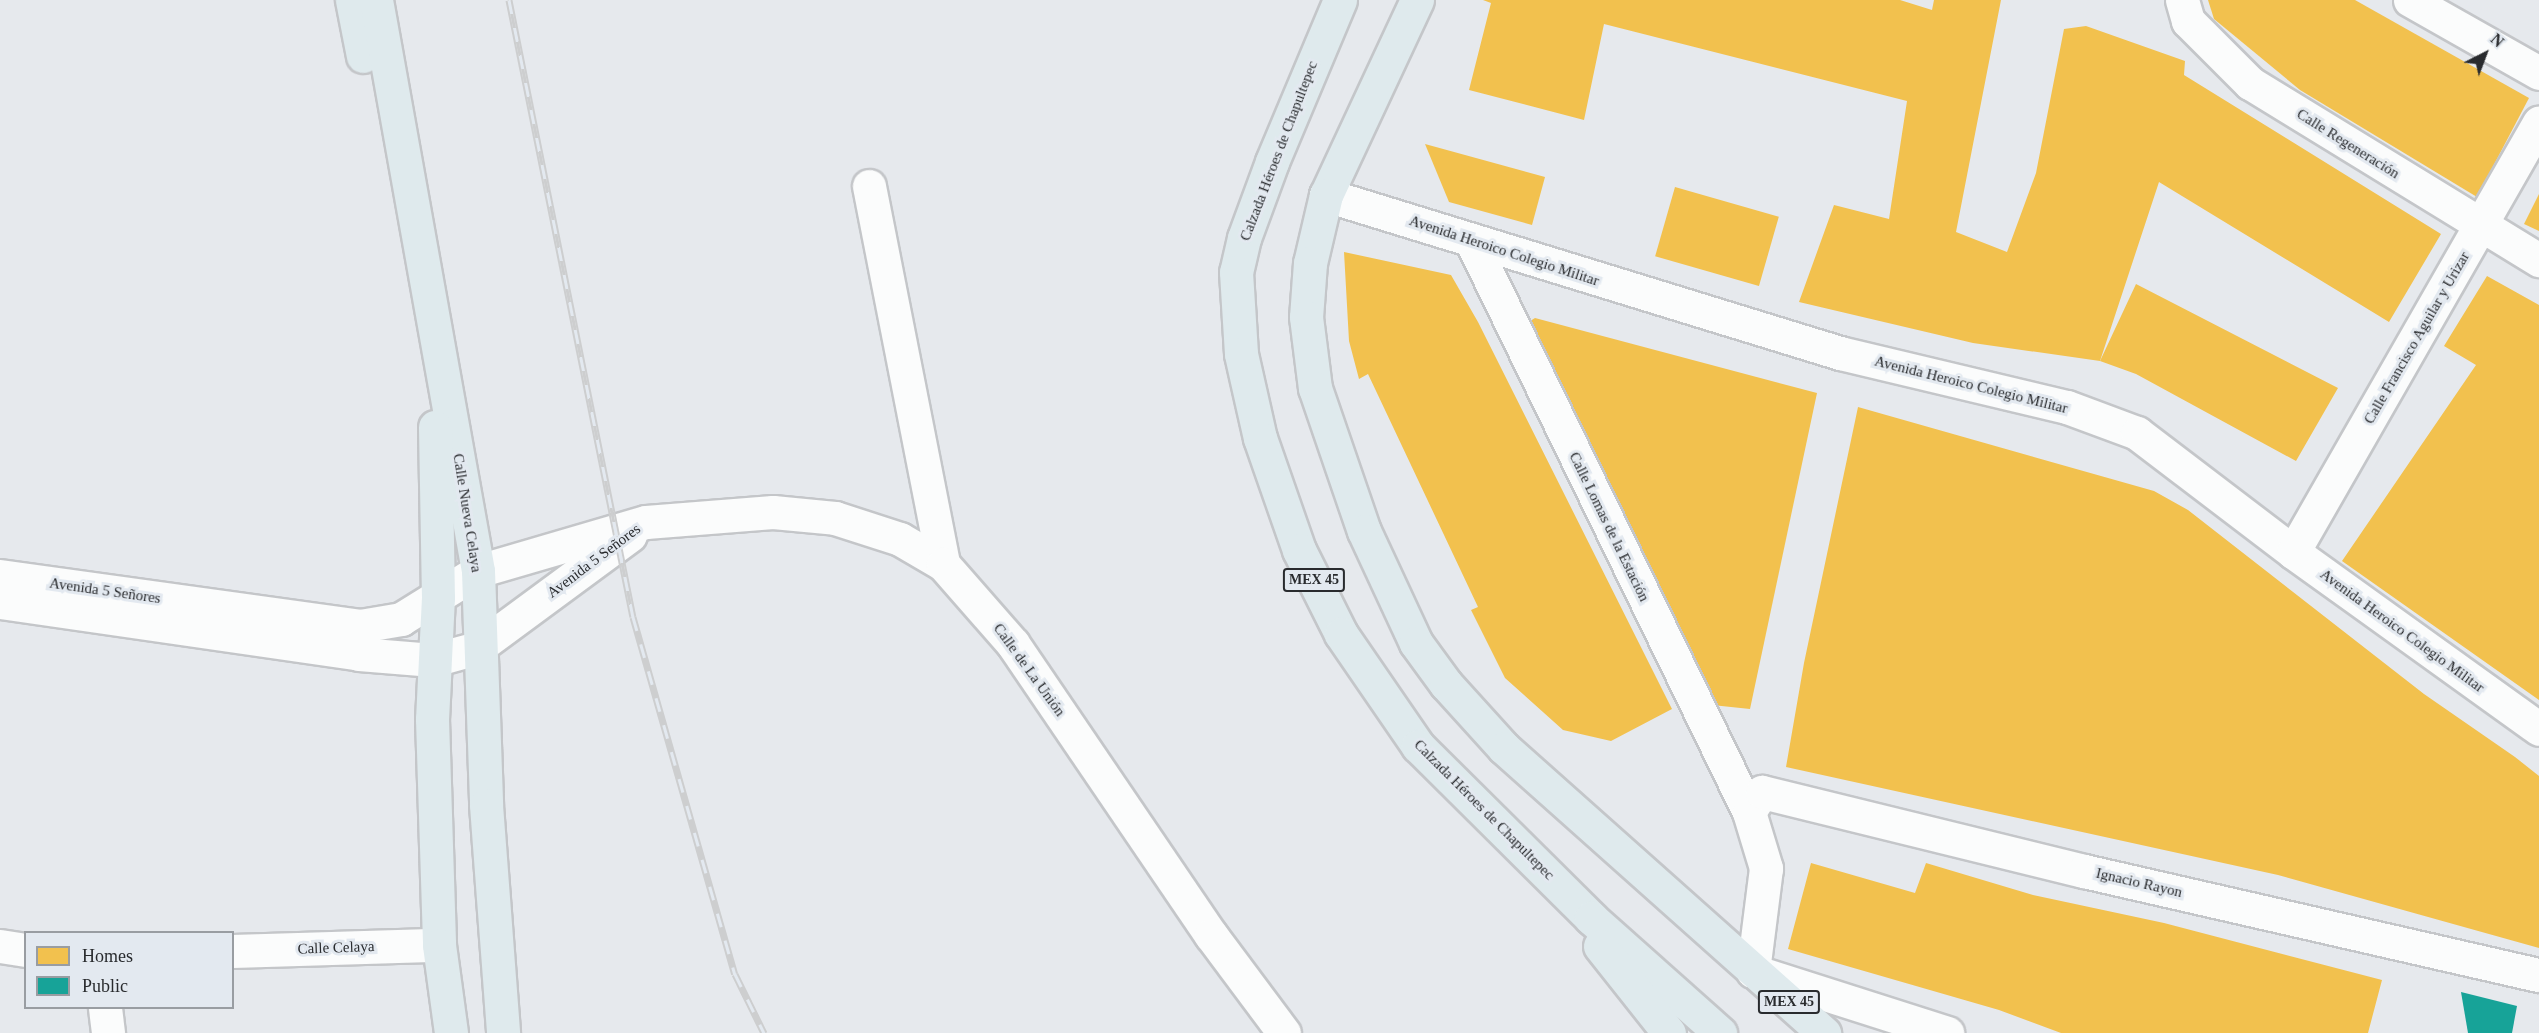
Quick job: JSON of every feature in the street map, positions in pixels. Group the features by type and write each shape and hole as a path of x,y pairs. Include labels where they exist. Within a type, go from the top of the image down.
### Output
{"main road":[{"name":"Calle Nueva Celaya","path":"352,0 438,438 438,597 433,660 439,945 451,1033"},
{"name":"Calle Nueva Celaya","path":"376,0 478,571 477,648 503,1033"},
{"name":"Calzada Héroes de Chapultepec","path":"1340,0 1244,238 1236,272 1240,354 1260,438 1299,550 1341,634 1418,747 1591,918 1720,1033"},
{"name":"MEX 45","path":"1417,0 1326,195 1311,263 1306,317 1315,388 1364,531 1416,643 1446,684 1504,748 1824,1033"},
{"path":"1526,853 1668,1032"}],"street":[{"name":"Calle Regeneración","path":"2182,0 2188,21 2250,83 2539,260"},
{"path":"2410,0 2539,73"},
{"name":"Calle Francisco Aguilar y Urizar","path":"2293,552 2539,123"},
{"path":"869,186 943,564"},
{"name":"Avenida Heroico Colegio Militar","path":"1326,195 1840,353 2067,406 2137,433 2293,552 2539,729"},
{"name":"Calle Lomas de la Estación","path":"1471,240 1749,812 1766,868 1753,971"},
{"name":"Calle de La Unión","path":"646,522 773,512 836,518 900,539 943,564 1013,644 1211,935 1284,1033"},
{"name":"Avenida 5 Señores","path":"0,576 360,626 401,619 478,571 646,522"},
{"name":"Avenida 5 Señores","path":"0,602 359,654 433,660 477,648 646,522"},
{"name":"Ignacio Rayon","path":"1749,812 1762,792 2072,868 2539,975"},
{"name":"Calle Celaya","path":"234,951 439,945"},
{"path":"0,946 24,950"},
{"path":"1753,971 1947,1033"},
{"path":"105,1009 108,1033"}],"building: Homes":[{"path":"1483,0 1900,0 1932,10 1934,0 2001,0 1956,232 2007,252 2036,173 2064,29 2086,26 2185,61 2184,75 2441,234 2389,322 2159,182 2100,361 1973,343 1799,302 1834,205 1889,219 1907,101 1604,24 1584,120 1469,90 1491,3"},
{"path":"2208,0 2355,0 2529,98 2477,197 2300,90 2214,19"},
{"path":"1425,144 1545,177 1532,225 1449,202"},
{"path":"1675,187 1779,217 1759,286 1655,256"},
{"path":"2539,194 2539,231 2524,224"},
{"path":"1344,252 1451,275 1478,322 1672,709 1611,741 1563,730 1505,678 1471,610 1478,607 1368,374 1359,379 1349,341"},
{"path":"2487,276 2539,305 2539,700 2342,561 2476,365 2444,346"},
{"path":"2136,284 2338,388 2296,461 2136,374 2100,361"},
{"path":"1535,318 1817,393 1750,709 1712,705 1527,323"},
{"path":"1858,407 2154,491 2188,510 2424,694 2539,776 2539,948 2278,875 1786,767 1804,663"},
{"path":"1811,863 1915,893 1926,863 2033,895 2164,923 2382,980 2368,1033 2061,1033 1999,1010 1788,949"}],"building: Public":[{"path":"2461,992 2517,1006 2512,1033 2468,1033"}],"railway":[{"path":"509,0 633,617 735,974 764,1033"}]}
